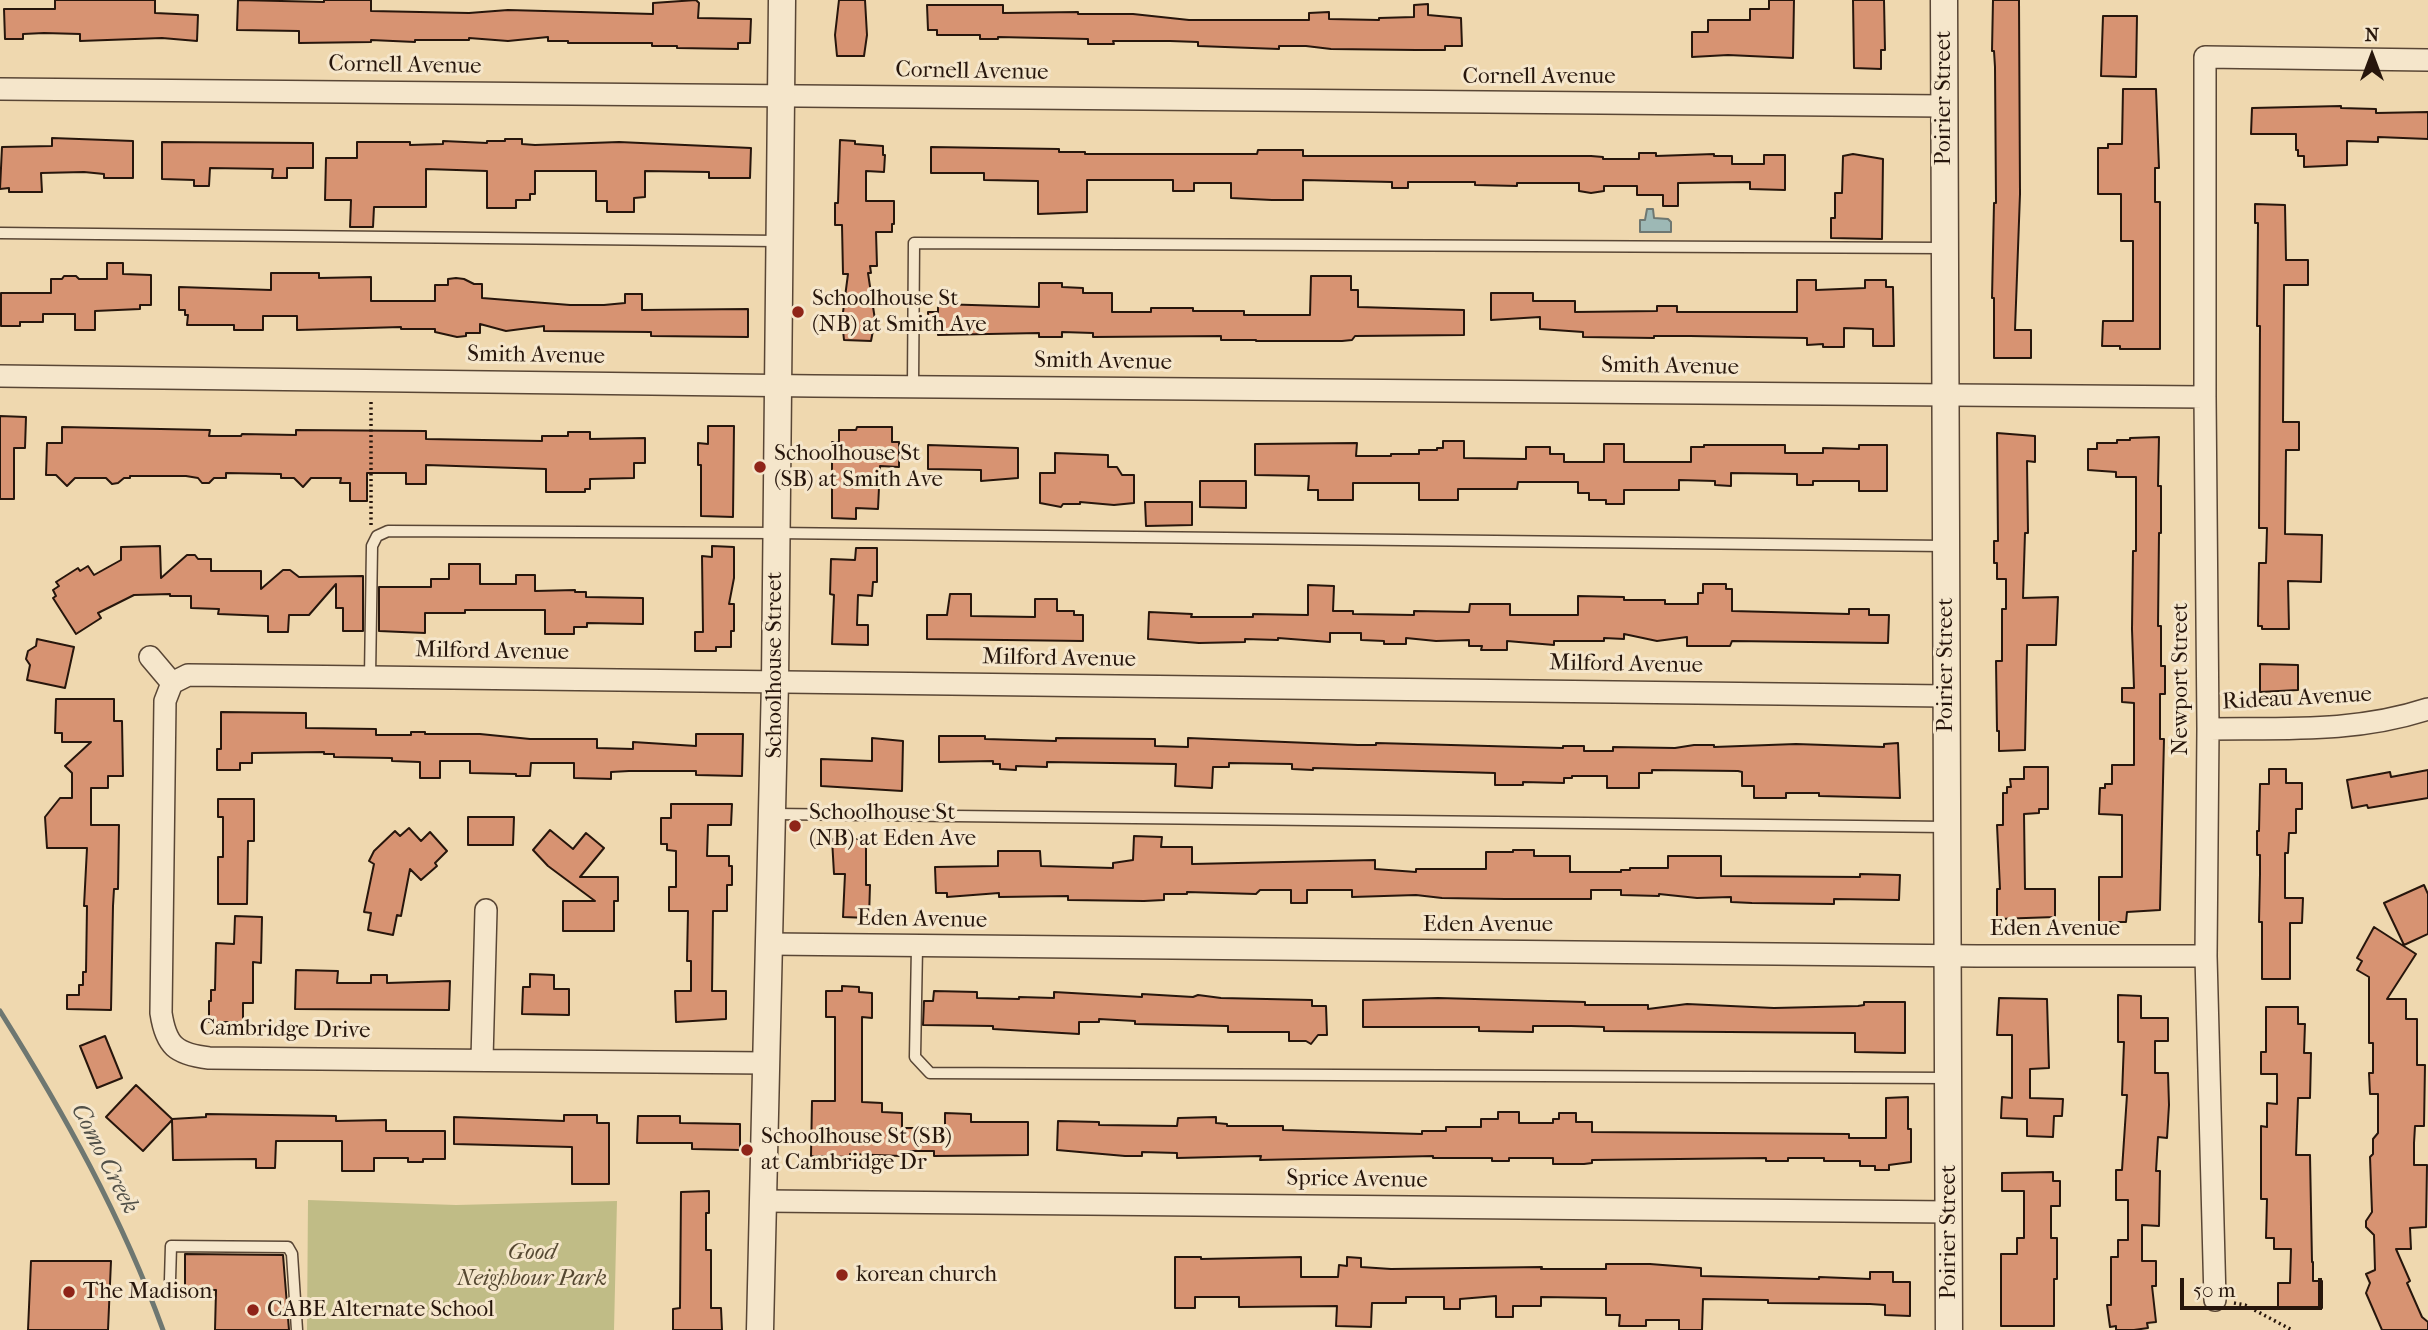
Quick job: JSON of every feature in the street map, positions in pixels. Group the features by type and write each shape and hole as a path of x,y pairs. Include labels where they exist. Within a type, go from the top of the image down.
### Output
{"street":[{"name":"Schoolhouse Street","path":"760,1330 773,814 782,0"},
{"name":"Poirier Street","path":"1944,0 1949,1330"},
{"name":"Newport Street","path":"2215,1300 2206,956 2208,729 2205,57 2428,60"},
{"name":"Cornell Avenue","path":"0,89 1944,106"},
{"name":"Smith Avenue","path":"0,376 2205,397"},
{"path":"150,657 172,683"},
{"name":"Milford Avenue","path":"172,683 188,676 370,677 1946,696"},
{"name":"Cambridge Drive","path":"172,683 165,701 161,1013 164,1030 177,1051 209,1058 766,1063"},
{"name":"Rideau Avenue","path":"2208,729 2337,728 2373,724 2428,709"},
{"path":"482,1059 486,910"},
{"name":"Eden Avenue","path":"770,944 2206,956"},
{"name":"Sprice Avenue","path":"764,1201 1950,1212"}],"lane":[{"path":"0,233 781,241"},
{"path":"913,386 914,243 1944,248"},
{"path":"370,677 372,546 377,536 388,531 1945,546"},
{"path":"773,814 1947,827"},
{"path":"917,947 915,1057 930,1073 1948,1078"},
{"path":"170,1280 171,1246 288,1247 292,1254 297,1330"}],"path":[{"path":"371,395 370,523 377,536"},
{"path":"2215,1300 2245,1305 2292,1330"}],"green space":[{"name":"Good Neighbour Park","path":"308,1200 456,1205 617,1201 614,1330 307,1330"}],"water":[{"path":"1647,209 1653,209 1654,218 1668,219 1671,222 1671,232 1640,232 1640,220 1645,220"}],"building":[{"path":"55,0 155,0 155,13 198,15 197,41 162,38 80,41 80,34 44,33 23,34 23,39 5,39 4,9 55,9"},
{"path":"238,0 371,0 371,11 469,13 508,10 653,14 653,3 696,0 699,3 698,18 751,19 750,43 738,43 738,49 677,48 652,46 652,43 568,43 548,41 548,37 508,41 469,38 415,42 371,40 299,43 299,31 237,30"},
{"path":"839,0 865,0 867,35 864,56 837,56 835,35"},
{"path":"1769,0 1794,0 1793,58 1728,55 1692,57 1692,32 1708,32 1708,20 1750,20 1750,9 1769,9"},
{"path":"1853,0 1884,0 1885,50 1881,50 1881,69 1854,68"},
{"path":"1993,0 2019,0 2020,194 2015,330 2031,330 2031,358 1994,358 1992,298 1996,203"},
{"path":"1428,4 1428,15 1461,18 1462,46 1445,46 1445,50 1331,49 1306,46 1279,46 1279,49 1198,46 1198,42 1170,41 1088,44 1088,39 980,39 980,35 937,35 937,30 928,30 927,5 1003,5 1003,13 1133,14 1189,20 1309,20 1309,13 1329,12 1329,19 1379,20 1414,17 1414,5"},
{"path":"2103,16 2137,16 2136,77 2101,76"},
{"path":"2123,89 2156,89 2159,168 2155,168 2155,202 2160,202 2160,349 2102,346 2103,321 2133,321 2133,241 2121,241 2121,194 2098,194 2098,148 2108,148 2108,144 2122,144"},
{"path":"2341,106 2376,109 2376,113 2428,112 2428,139 2378,137 2378,142 2347,141 2347,165 2304,167 2304,156 2298,156 2296,150 2296,134 2251,134 2252,108"},
{"path":"52,138 133,141 133,178 104,178 104,174 84,172 41,173 42,192 9,192 9,188 0,189 2,147 52,146"},
{"path":"522,139 522,144 535,145 619,142 751,148 750,178 709,178 709,172 645,171 645,197 634,198 634,212 607,212 607,201 596,201 596,171 535,171 535,194 530,194 530,200 516,200 516,208 487,208 487,171 426,169 426,207 374,207 373,227 350,227 351,200 325,200 326,158 357,158 357,142 410,142 410,145 443,144 443,141 487,143"},
{"path":"840,140 883,146 884,172 866,171 866,201 894,201 892,232 876,232 877,266 870,266 871,273 868,273 875,320 871,341 844,340 842,320 848,274 843,274 842,225 835,225"},
{"path":"162,142 313,143 313,168 287,168 287,178 272,178 273,169 210,168 209,186 194,186 194,180 162,179"},
{"path":"931,147 1059,149 1059,152 1085,154 1257,154 1258,150 1303,150 1303,156 1591,156 1603,159 1639,159 1639,153 1656,153 1656,156 1714,154 1732,156 1732,164 1764,164 1764,155 1785,155 1785,190 1750,189 1750,182 1678,183 1678,206 1663,206 1663,195 1637,195 1637,186 1604,186 1604,191 1591,193 1579,191 1579,183 1517,183 1517,186 1475,185 1475,182 1408,182 1408,188 1392,188 1392,182 1303,180 1303,200 1272,200 1231,198 1231,183 1194,183 1194,191 1173,191 1173,180 1087,180 1087,212 1038,214 1038,181 984,180 984,173 931,173"},
{"path":"1853,154 1883,159 1882,239 1831,238 1831,218 1835,218 1835,193 1842,193 1843,156"},
{"path":"2255,204 2285,205 2286,260 2308,260 2308,285 2284,285 2283,422 2299,422 2299,450 2286,450 2285,534 2322,535 2321,582 2288,581 2289,629 2262,629 2262,626 2258,626 2259,563 2266,563 2267,528 2259,528 2260,326 2257,326 2258,223 2255,223"},
{"path":"107,263 123,263 123,274 151,275 151,305 140,305 140,309 95,311 95,330 75,330 75,314 43,314 43,322 20,322 20,326 1,326 1,293 51,293 51,279 62,279 64,276 107,279"},
{"path":"271,273 319,273 319,278 371,277 371,301 435,301 435,285 448,285 448,279 456,278 482,284 482,298 604,305 625,303 625,294 642,294 642,310 748,309 748,337 651,336 651,332 544,331 544,326 506,331 480,324 480,333 466,333 466,336 457,337 435,332 435,329 401,327 297,330 297,316 263,316 263,330 234,330 234,325 187,325 188,315 185,315 185,310 179,310 179,287 271,290"},
{"path":"1311,276 1351,276 1351,290 1358,290 1358,307 1464,310 1464,335 1355,336 1352,340 1342,341 1256,341 1221,340 1221,336 1093,337 1093,333 1062,332 1062,337 1039,337 1039,333 938,335 938,330 928,330 928,312 938,312 938,304 1039,307 1039,283 1062,283 1062,287 1083,288 1083,293 1112,293 1112,312 1193,308 1193,311 1244,311 1244,315 1310,315"},
{"path":"1797,280 1816,280 1816,290 1865,288 1865,280 1886,280 1886,287 1893,287 1894,346 1873,346 1873,329 1844,328 1844,347 1823,347 1823,344 1807,345 1807,338 1583,337 1583,332 1540,329 1540,317 1491,320 1491,293 1533,293 1533,301 1575,301 1575,312 1657,311 1657,306 1677,306 1677,312 1797,312"},
{"path":"0,416 26,417 25,448 14,448 14,499 0,499"},
{"path":"708,426 734,426 733,517 701,516 698,443 708,444"},
{"path":"62,427 210,430 209,436 296,435 296,430 426,431 426,439 542,441 542,436 568,436 568,432 590,432 590,439 645,438 645,463 634,463 634,478 590,479 590,489 585,489 585,492 546,492 546,469 426,465 426,484 406,484 406,473 367,473 367,501 350,501 350,483 340,483 341,478 311,478 303,487 294,478 281,478 281,474 226,473 226,478 214,478 209,483 186,476 130,476 112,484 106,478 75,478 67,486 56,475 46,475 47,443 62,443"},
{"path":"857,427 892,427 892,442 899,442 899,467 880,466 878,509 856,508 856,519 832,518 832,442 839,442 839,430 856,430"},
{"path":"1997,433 2035,436 2035,462 2027,461 2028,533 2025,533 2023,598 2058,597 2056,645 2027,645 2025,750 1999,751 1997,731 1996,661 2002,661 2002,609 2006,609 2006,579 1997,579 1997,563 1994,563 1994,541 1998,541"},
{"path":"2159,437 2161,533 2158,626 2161,626 2161,666 2165,666 2165,694 2160,694 2160,739 2164,739 2160,910 2127,912 2126,922 2099,922 2099,877 2122,877 2122,815 2099,814 2100,788 2105,788 2105,784 2112,784 2112,765 2134,765 2134,703 2122,702 2122,688 2134,688 2132,629 2136,477 2116,477 2116,472 2088,470 2088,449 2097,449 2097,443"},
{"path":"1443,441 1464,441 1464,458 1526,459 1526,447 1550,447 1550,454 1564,454 1564,462 1604,462 1604,444 1624,444 1624,462 1691,462 1691,447 1704,445 1785,445 1785,453 1823,453 1823,448 1859,449 1859,445 1887,445 1887,491 1859,491 1859,481 1813,481 1813,485 1797,485 1797,474 1731,473 1731,486 1715,485 1715,481 1679,480 1679,490 1624,490 1624,504 1589,500 1589,493 1578,493 1578,482 1518,482 1517,489 1458,489 1458,500 1419,500 1419,483 1353,483 1353,500 1318,500 1318,490 1308,490 1309,476 1255,475 1255,444 1357,443 1356,456 1391,456 1419,454 1419,450 1437,450 1443,448"},
{"path":"928,445 1018,448 1018,478 981,481 981,470 928,469"},
{"path":"1055,453 1108,455 1108,467 1117,467 1122,475 1134,475 1134,503 1114,505 1080,502 1063,504 1061,507 1040,503 1040,473 1055,473"},
{"path":"1200,481 1246,481 1246,508 1200,507"},
{"path":"1145,502 1192,502 1192,525 1146,526"},
{"path":"160,546 161,578 187,555 195,555 198,559 211,559 211,571 261,571 261,589 283,570 290,570 299,577 363,576 363,631 343,631 343,608 336,608 336,584 309,615 289,615 288,632 268,632 268,616 218,614 219,609 191,608 191,596 170,594 134,595 98,613 101,618 76,634 53,598 56,596 53,590 59,586 56,582 78,568 80,571 88,566 94,575 121,560 121,547"},
{"path":"712,546 734,547 734,578 729,604 734,604 734,631 731,631 731,647 716,647 716,651 695,651 695,632 703,632 702,556 712,557"},
{"path":"856,548 877,548 877,582 873,582 872,596 858,595 857,625 868,625 868,645 832,644 834,595 830,594 831,559 855,560"},
{"path":"449,564 480,564 480,584 516,584 516,575 535,575 535,591 575,590 586,592 586,597 643,598 643,624 587,623 587,627 574,627 574,634 545,634 545,610 465,610 465,613 425,613 425,633 379,631 379,587 431,587 431,579 449,579"},
{"path":"1703,584 1726,584 1726,589 1732,589 1732,611 1849,614 1849,609 1869,609 1869,615 1889,615 1888,643 1732,641 1730,646 1687,646 1687,637 1657,641 1624,634 1624,639 1554,641 1554,645 1507,641 1507,650 1481,650 1482,646 1469,646 1469,640 1406,638 1406,644 1384,644 1384,641 1361,640 1361,633 1330,633 1330,642 1278,638 1199,643 1148,639 1149,612 1192,614 1191,617 1308,615 1308,585 1334,586 1333,611 1353,611 1353,614 1469,612 1470,604 1510,604 1510,615 1578,615 1578,596 1665,600 1665,604 1698,604 1698,593 1703,593"},
{"path":"950,594 971,594 971,616 1035,617 1035,599 1057,599 1057,611 1074,611 1074,615 1083,615 1083,641 927,639 927,615 947,615"},
{"path":"37,639 74,647 65,688 27,680 30,665 26,659 28,651 36,646"},
{"path":"2260,664 2298,665 2298,690 2260,692"},
{"path":"56,699 114,699 114,721 122,721 123,776 108,776 108,788 91,788 91,825 119,825 118,889 114,889 113,906 111,1010 67,1009 67,995 79,995 79,985 83,985 83,972 86,972 87,906 84,906 87,848 47,848 45,817 60,798 72,798 72,773 65,766 91,742 62,742 62,733 55,733"},
{"path":"221,712 306,713 306,728 376,729 376,735 411,735 411,732 425,732 530,739 597,739 597,748 633,749 633,742 696,746 696,734 743,734 742,776 696,775 696,771 629,771 611,772 611,779 574,778 574,763 531,763 530,776 516,776 470,773 470,761 440,761 440,778 420,778 420,762 392,761 392,758 334,757 334,754 324,752 252,753 252,763 240,763 240,770 217,770 217,749 221,749"},
{"path":"939,736 1056,741 1056,738 1155,739 1155,746 1188,747 1188,738 1358,745 1584,746 1584,751 1613,751 1613,747 1675,748 1694,745 1884,747 1884,744 1898,743 1900,798 1786,793 1786,798 1754,798 1754,786 1742,786 1742,772 1738,771 1652,770 1652,773 1639,773 1639,788 1607,788 1607,776 1572,776 1564,778 1564,783 1523,782 1523,785 1495,785 1495,773 1313,770 1292,769 1292,764 1229,763 1229,767 1213,767 1212,788 1175,786 1176,764 1047,762 1047,767 1016,766 1016,770 1000,769 1000,764 993,764 993,761 939,762"},
{"path":"872,738 903,741 902,791 821,786 821,759 872,761"},
{"path":"2024,767 2048,767 2048,809 2024,814 2025,889 2055,889 2055,917 1997,919 1997,889 2000,889 1997,825 2003,825 2003,793 2007,793 2007,787 2011,787 2010,779 2024,779"},
{"path":"2269,769 2286,769 2286,783 2302,783 2302,809 2296,809 2296,833 2289,833 2288,853 2285,853 2285,898 2303,898 2302,923 2290,923 2290,979 2262,979 2260,855 2257,855 2257,831 2260,784 2269,784"},
{"path":"2428,770 2428,798 2352,808 2347,780 2390,772 2391,777"},
{"path":"218,799 254,799 254,841 248,841 247,904 218,904 218,857 223,857 223,817 218,817"},
{"path":"671,804 732,804 731,825 708,825 707,856 729,856 729,866 732,866 732,885 727,885 727,911 713,911 712,991 726,991 726,1019 676,1022 675,991 691,991 691,961 687,961 688,911 669,911 669,887 676,887 676,851 667,850 667,844 661,844 661,818 671,818"},
{"path":"468,817 514,817 513,845 468,845"},
{"path":"409,828 421,841 430,832 447,851 435,863 437,866 421,880 410,869 401,916 397,915 393,935 368,930 371,913 364,912 374,864 369,861 374,851 395,831 400,836"},
{"path":"550,830 573,849 586,833 604,848 580,877 618,877 618,901 614,901 614,931 563,931 563,901 595,901 548,866 533,850"},
{"path":"1134,836 1162,837 1161,847 1192,847 1192,864 1375,860 1375,869 1416,872 1416,869 1486,869 1486,852 1513,850 1534,850 1534,856 1570,856 1570,872 1668,868 1668,856 1721,856 1721,876 1900,875 1899,900 1834,899 1834,904 1752,903 1731,902 1731,897 1621,895 1621,890 1591,890 1591,899 1505,899 1416,895 1352,897 1352,890 1307,890 1307,903 1291,903 1291,890 1260,890 1256,894 1187,892 1164,894 1164,900 1144,901 1068,900 1068,896 999,897 999,893 947,897 947,893 936,893 935,867 998,866 998,851 1040,851 1041,866 1113,868 1113,863 1133,860"},
{"path":"832,839 866,839 866,885 870,885 869,918 843,917 845,874 834,874"},
{"path":"2424,885 2428,894 2428,934 2404,945 2384,903"},
{"path":"235,916 262,917 261,963 253,962 253,1003 243,1003 243,1022 209,1022 211,990 215,990 216,943 234,944"},
{"path":"2374,927 2416,954 2387,999 2406,999 2406,1019 2417,1019 2417,1065 2425,1065 2424,1126 2415,1126 2414,1165 2427,1165 2426,1227 2410,1228 2411,1249 2396,1249 2410,1281 2407,1283 2422,1317 2428,1322 2428,1330 2382,1330 2366,1293 2370,1283 2366,1274 2375,1270 2374,1235 2366,1227 2366,1221 2372,1212 2370,1157 2373,1154 2373,1139 2378,1133 2378,1094 2370,1094 2369,1073 2373,1073 2373,1043 2369,1043 2369,977 2357,970 2362,961 2357,958"},
{"path":"296,970 338,971 337,983 371,983 371,975 387,975 387,983 450,981 449,1010 295,1009"},
{"path":"530,974 554,975 554,989 569,989 569,1015 522,1014 523,987 530,987"},
{"path":"842,986 859,987 859,992 872,993 872,1018 862,1017 862,1102 882,1103 882,1112 902,1113 902,1128 945,1128 945,1113 971,1114 971,1122 1028,1122 1028,1155 934,1156 934,1151 901,1151 901,1156 811,1156 812,1101 835,1101 835,1017 826,1017 826,991 842,991"},
{"path":"934,991 977,992 977,998 1019,999 1054,998 1054,992 1142,997 1142,994 1312,1000 1312,1006 1326,1006 1327,1035 1318,1035 1311,1044 1306,1041 1289,1041 1289,1032 1228,1032 1228,1026 1135,1024 1135,1021 1099,1019 1099,1022 1079,1022 1079,1034 993,1029 993,1026 923,1025 924,1001 933,1001"},
{"path":"2118,995 2141,996 2141,1018 2168,1018 2168,1041 2155,1041 2155,1073 2168,1073 2169,1105 2167,1138 2158,1137 2156,1171 2160,1171 2159,1226 2142,1225 2142,1261 2156,1261 2156,1286 2152,1286 2156,1322 2147,1323 2148,1328 2134,1330 2116,1330 2116,1326 2110,1327 2107,1305 2111,1305 2111,1257 2118,1257 2118,1240 2128,1240 2128,1200 2116,1200 2116,1170 2122,1170 2127,1095 2122,1095 2124,1042 2118,1042"},
{"path":"1438,998 1648,1005 1648,1009 1687,1004 1774,1008 1905,1002 1905,1053 1855,1052 1855,1033 1604,1031 1604,1027 1571,1026 1533,1026 1533,1032 1479,1031 1479,1027 1363,1027 1363,1000"},
{"path":"1999,998 2047,999 2049,1068 2030,1069 2030,1098 2063,1099 2062,1116 2054,1116 2053,1137 2027,1136 2027,1119 2001,1118 2002,1097 2012,1098 2012,1035 1997,1035"},
{"path":"2266,1007 2298,1007 2298,1024 2305,1024 2304,1053 2311,1053 2310,1098 2298,1098 2296,1155 2310,1155 2313,1281 2322,1281 2322,1308 2278,1309 2278,1283 2290,1283 2291,1249 2274,1249 2274,1238 2266,1238 2267,1199 2261,1199 2261,1126 2267,1127 2267,1103 2277,1104 2277,1074 2261,1074 2261,1052 2266,1052"},
{"path":"105,1036 122,1078 97,1088 80,1046"},
{"path":"136,1085 172,1119 206,1117 206,1114 336,1116 336,1121 386,1120 386,1131 445,1131 445,1159 408,1162 408,1158 374,1158 374,1171 342,1171 342,1141 276,1141 275,1168 256,1168 256,1159 173,1160 172,1120 143,1151 106,1117"},
{"path":"1908,1097 1911,1162 1889,1165 1889,1170 1860,1166 1860,1161 1824,1161 1824,1158 1788,1158 1788,1161 1766,1161 1766,1158 1592,1160 1592,1163 1584,1164 1553,1164 1553,1158 1509,1158 1509,1161 1492,1161 1492,1158 1433,1156 1260,1160 1261,1156 1177,1158 1177,1153 1142,1152 1142,1156 1125,1156 1057,1150 1058,1121 1099,1122 1099,1125 1177,1126 1178,1118 1216,1117 1216,1123 1227,1126 1283,1126 1283,1130 1422,1134 1422,1131 1446,1131 1446,1127 1481,1127 1481,1119 1498,1119 1498,1112 1519,1112 1519,1123 1553,1123 1553,1119 1559,1119 1559,1113 1576,1113 1576,1122 1592,1122 1592,1132 1849,1134 1849,1138 1886,1138 1886,1098"},
{"path":"564,1115 597,1115 597,1123 609,1123 609,1184 572,1184 572,1147 454,1144 454,1117 564,1121"},
{"path":"638,1116 680,1116 680,1123 740,1124 740,1150 692,1149 692,1143 637,1143"},
{"path":"2053,1172 2053,1181 2060,1181 2060,1206 2051,1206 2051,1238 2057,1238 2054,1326 2001,1326 2001,1254 2017,1254 2017,1238 2024,1238 2024,1191 2002,1191 2002,1173"},
{"path":"709,1191 706,1250 711,1250 711,1308 721,1308 722,1330 673,1330 673,1309 680,1308 681,1192"},
{"name":"CABE Alternate School","path":"185,1254 283,1255 289,1330 215,1330 216,1290 185,1290"},
{"path":"1175,1257 1301,1257 1301,1277 1338,1277 1339,1265 1347,1266 1347,1257 1361,1258 1361,1267 1391,1269 1606,1269 1606,1264 1650,1264 1701,1268 1701,1276 1819,1279 1870,1279 1870,1272 1893,1272 1893,1282 1910,1282 1910,1316 1885,1315 1885,1305 1703,1299 1702,1330 1679,1330 1679,1320 1646,1320 1646,1326 1619,1326 1620,1315 1606,1315 1606,1298 1541,1297 1541,1306 1513,1306 1513,1317 1496,1317 1496,1296 1460,1299 1460,1309 1444,1309 1444,1297 1406,1297 1406,1303 1372,1303 1371,1327 1336,1326 1337,1306 1239,1307 1239,1297 1195,1297 1195,1308 1175,1308"},
{"name":"The Madison","path":"31,1261 111,1261 108,1330 28,1330"}],"waterway":[{"name":"Como Creek","path":"0,1011 90,1166 129,1247 163,1330"}],"place":[{"name":"Schoolhouse St (NB) at Smith Ave","path":"798,312"},
{"name":"Schoolhouse St (SB) at Smith Ave","path":"760,467"},
{"name":"Schoolhouse St (NB) at Eden Ave","path":"795,826"},
{"name":"Schoolhouse St (SB) at Cambridge Dr","path":"747,1150"},
{"name":"korean church","path":"842,1275"},
{"name":"The Madison","path":"69,1292"},
{"name":"CABE Alternate School","path":"253,1310"}]}
